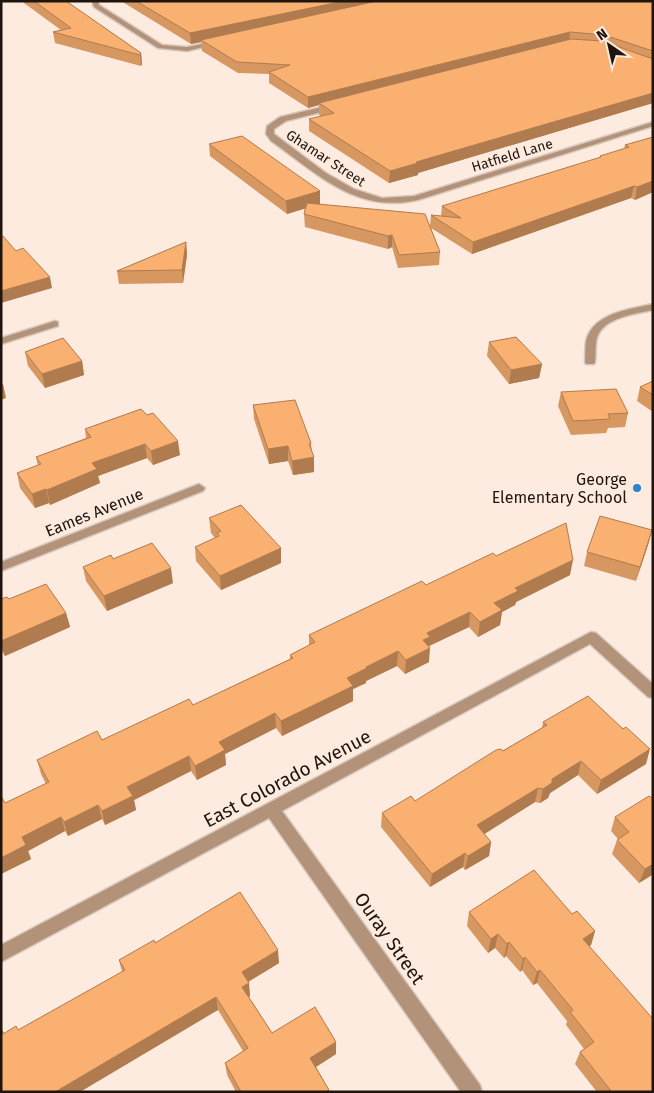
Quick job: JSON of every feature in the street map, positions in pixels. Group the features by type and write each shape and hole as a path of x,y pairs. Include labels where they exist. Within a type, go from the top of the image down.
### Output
{"street":[{"path":"96,1 96,6 160,47 187,49 228,41"},
{"name":"Ghamar Street","path":"340,104 284,119 270,128 270,134 274,140 345,188 360,196 377,201"},
{"name":"Hatfield Lane","path":"377,201 397,201 415,198 653,124"},
{"path":"590,362 593,335 598,329 616,317 653,307"},
{"path":"1,341 55,324"},
{"name":"Eames Avenue","path":"1,567 199,488"},
{"name":"East Colorado Avenue","path":"1,954 591,637 653,693"},
{"name":"Ouray Street","path":"271,808 474,1092"}],"building":[{"path":"34,1 66,1 141,53 140,55 53,32 71,28"},
{"path":"136,1 344,1 190,33"},
{"path":"377,1 653,1 653,51 604,35 570,32 308,97 269,72 290,65 237,62 201,40"},
{"path":"571,39 602,41 653,59 653,93 390,171 309,119 334,113 319,103"},
{"path":"242,136 320,191 286,201 209,144"},
{"path":"653,137 653,181 637,187 634,186 473,242 431,215 461,218 442,206 601,157 629,147 625,145"},
{"path":"307,203 425,214 440,252 399,255 392,235 388,236 304,214"},
{"path":"3,236 16,251 23,248 50,277 1,291 1,237"},
{"path":"186,242 182,270 117,271"},
{"path":"516,337 542,364 511,370 489,342"},
{"path":"63,338 82,361 42,374 25,352"},
{"path":"653,381 653,395 640,387"},
{"path":"616,389 628,413 608,414 610,419 573,421 561,392"},
{"path":"295,400 311,443 309,444 314,457 292,461 288,446 268,449 253,405"},
{"path":"141,409 147,415 153,413 178,441 151,451 145,444 92,463 97,469 47,490 32,494 17,473 41,464 36,457 91,437 85,429"},
{"path":"241,505 281,548 220,576 195,547 219,536 217,533 221,531 209,518"},
{"path":"600,516 652,530 640,567 587,552"},
{"path":"566,523 573,560 515,588 518,591 494,603 502,610 480,622 470,612 427,633 430,637 423,640 430,648 406,660 398,651 347,678 353,686 281,721 275,713 219,742 225,750 195,766 189,756 127,787 133,796 102,811 98,805 64,822 61,817 22,837 26,845 1,858 1,796 5,803 49,782 37,760 97,731 102,740 189,699 193,705 293,658 290,655 315,642 309,635 422,581 426,585 493,553 496,556"},
{"path":"152,543 171,568 104,596 83,567 111,555 113,559"},
{"path":"46,584 66,613 1,641 1,599 7,597 9,599"},
{"path":"588,696 623,729 626,727 650,749 601,780 581,761 552,779 552,783 543,789 538,788 477,825 491,842 468,856 465,853 432,874 382,813 411,796 415,801 496,750 501,749 503,751 547,725 543,722"},
{"path":"649,796 653,799 653,864 645,869 617,840 629,832 615,817"},
{"path":"534,870 572,914 577,911 595,931 583,939 653,1019 653,1092 612,1092 580,1052 594,1042 570,1012 573,1010 540,970 537,972 525,957 523,959 509,942 507,944 498,934 491,939 469,912"},
{"path":"240,892 278,950 242,972 249,983 242,987 272,1033 315,1007 336,1042 310,1058 329,1090 326,1092 241,1092 225,1063 248,1048 216,997 55,1092 1,1092 1,1028 3,1034 16,1026 18,1030 125,970 119,960 154,940 155,943"}],"place":[{"name":"George Elementary School","path":"637,488"}]}
